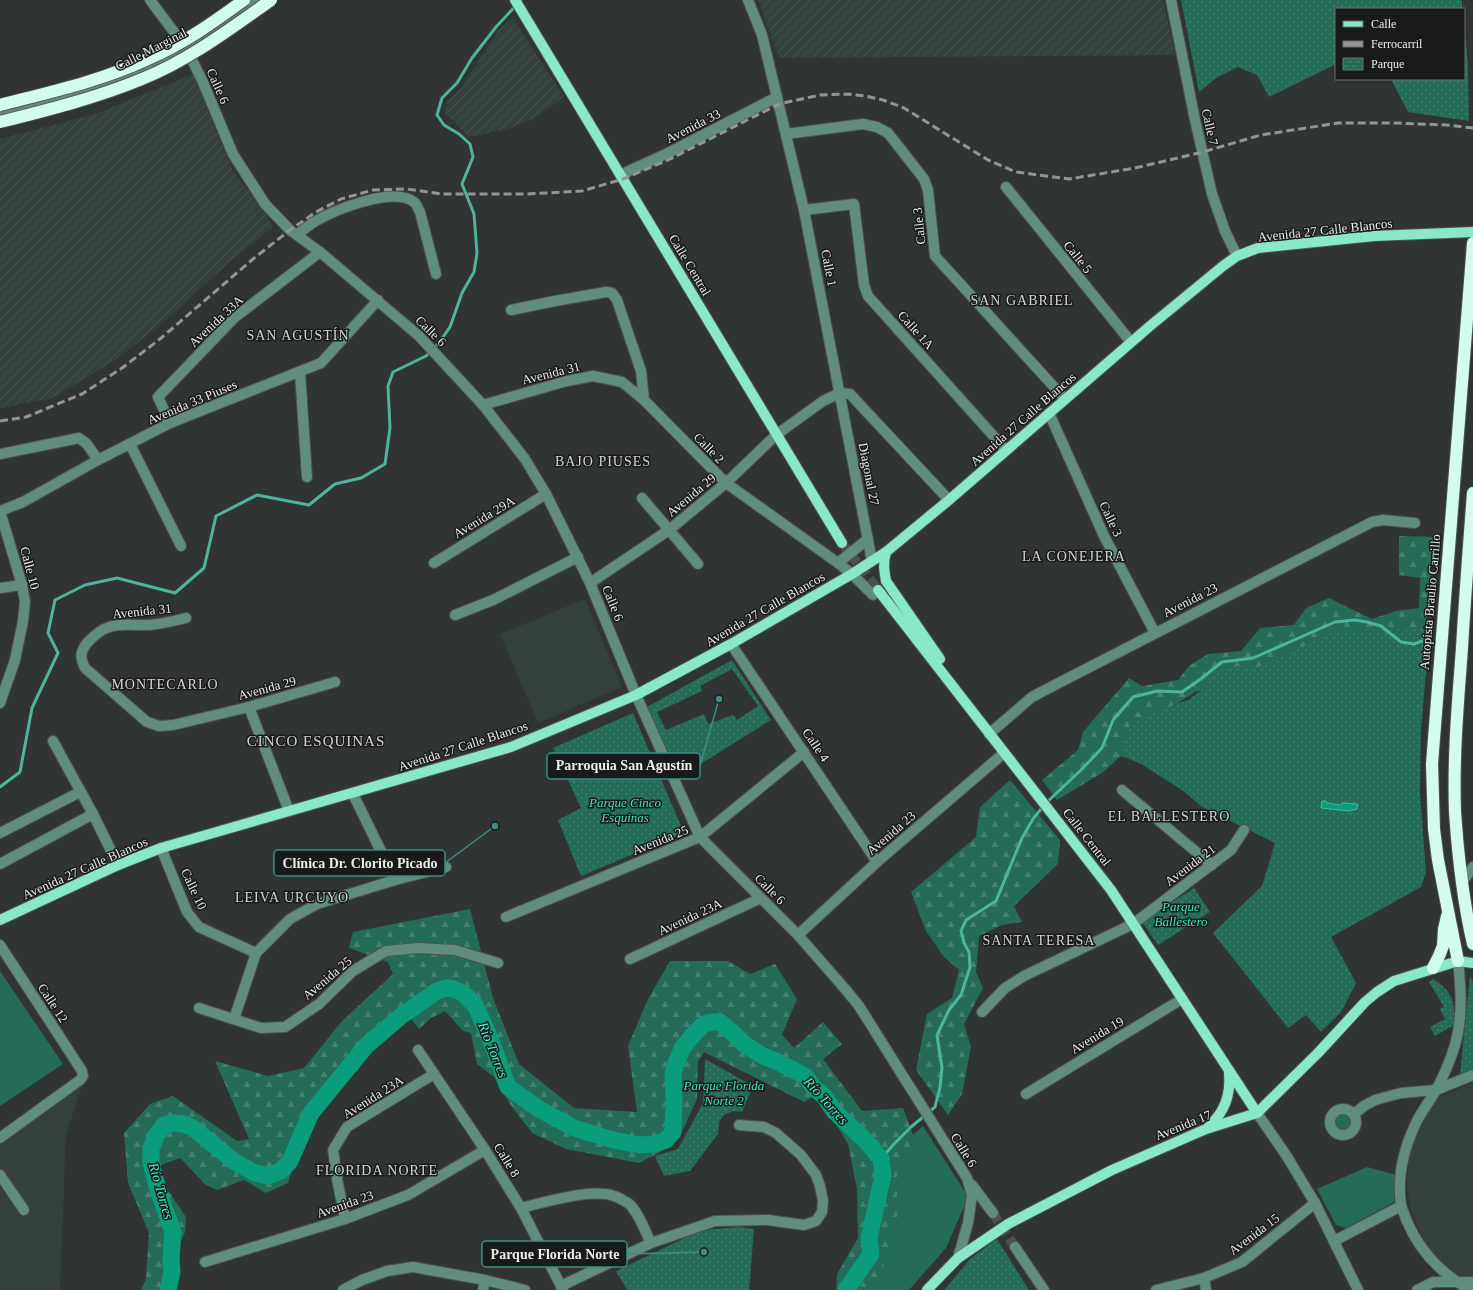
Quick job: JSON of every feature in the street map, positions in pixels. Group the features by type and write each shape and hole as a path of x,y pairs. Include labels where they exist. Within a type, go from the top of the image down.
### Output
{"highway":[{"path":"0,106 114,74 149,59 209,25 244,0"},
{"path":"0,122 65,105 108,92 143,79 210,43 271,0"},
{"name":"Autopista Braulio Carrillo","path":"1458,961 1438,860 1434,829 1432,764 1473,243"},
{"path":"1473,493 1472,528 1458,700 1455,811 1458,855 1466,911 1473,944"},
{"path":"1433,968 1440,956 1443,946 1444,929 1448,913"}],"main road":[{"name":"Calle Central","path":"515,0 842,543"},
{"name":"Avenida 27 Calle Blancos","path":"0,920 118,865 161,848 353,794 511,747 636,695 731,644 852,574 886,552 949,500 1131,342 1237,256 1258,248 1344,239 1374,236 1473,232"},
{"path":"886,552 884,572 886,581 925,635 976,715"},
{"name":"Calle Central","path":"876,593 976,715 989,734 1111,890 1256,1113"},
{"path":"1458,961 1473,963"},
{"name":"Avenida 17","path":"927,1290 958,1258 1008,1224 1054,1199 1112,1170 1206,1129 1256,1113 1318,1053 1358,1009 1377,992 1394,981 1458,961"},
{"path":"1206,1129 1224,1110 1230,1084 1229,1071"}],"street":[{"name":"Calle 6","path":"150,0 186,48 202,80 234,154 265,204 286,226 320,252 419,336 483,405 525,459 546,494 578,557 636,695 700,837 798,936 859,1006 967,1178 972,1196 968,1223 958,1258"},
{"name":"Calle Marginal","path":"0,114 74,95 129,77 186,48 258,0"},
{"name":"Calle 1","path":"748,0 762,36 804,210 840,393"},
{"name":"Calle 7","path":"1171,0 1194,120 1212,194 1225,231 1237,256"},
{"name":"Avenida 33","path":"620,175 668,153 777,97"},
{"name":"Calle 3","path":"786,134 863,124 877,127 888,133 924,179 928,190 935,256 1065,399"},
{"name":"Calle 5","path":"1006,187 1131,342"},
{"path":"297,235 314,222 356,203 393,196 409,199 416,203 420,212 436,274"},
{"name":"Calle 1A","path":"804,210 854,204 864,285 868,296 1006,450"},
{"name":"Avenida 33A","path":"170,423 158,397 234,318 320,252"},
{"path":"511,310 606,292 612,293 617,300 641,371 644,400"},
{"name":"Avenida 33 Piuses","path":"0,511 23,502 98,460 170,423 321,363 378,300"},
{"path":"300,372 307,477"},
{"name":"Avenida 31","path":"483,405 567,380 593,376 622,382 644,400"},
{"path":"840,393 850,394 949,500"},
{"name":"Avenida 29","path":"590,583 669,530 726,483 776,435 823,401 840,393"},
{"name":"Diagonal 27","path":"840,393 872,561"},
{"name":"Calle 2","path":"644,400 726,483 876,593"},
{"name":"Calle 3","path":"1049,413 1104,536 1155,633"},
{"path":"0,454 79,438 87,444 98,460"},
{"path":"130,444 181,546"},
{"name":"Avenida 29A","path":"434,563 546,494"},
{"path":"642,498 698,564"},
{"name":"Calle 10","path":"0,511 22,584 25,602 23,621 5,677 0,702"},
{"name":"Avenida 23","path":"989,734 1032,697 1372,522 1383,520 1415,523"},
{"path":"838,564 868,539"},
{"path":"455,615 493,600 578,557"},
{"path":"0,588 22,584"},
{"name":"Avenida 31","path":"159,726 147,722 86,668 81,659 82,649 94,635 106,628 130,624 149,625 186,618"},
{"name":"Calle 4","path":"731,644 877,862"},
{"name":"Avenida 29","path":"159,726 173,725 249,707 335,682"},
{"path":"249,707 289,811"},
{"path":"53,741 93,814 118,865"},
{"name":"Avenida 25","path":"506,917 700,837 804,752"},
{"name":"Avenida 23","path":"798,936 877,862 1004,753"},
{"path":"1122,790 1212,864"},
{"path":"0,833 80,792"},
{"path":"353,794 395,880"},
{"path":"0,864 93,814"},
{"name":"Avenida 21","path":"982,1012 1005,988 1024,976 1133,924 1231,850 1244,830"},
{"name":"Calle 10","path":"161,848 187,912 199,927 256,953"},
{"path":"1458,855 1467,862 1473,863"},
{"path":"234,1019 256,953 290,918 317,904 395,880 446,867"},
{"path":"1462,882 1473,867"},
{"name":"Avenida 23A","path":"630,959 761,898"},
{"name":"Calle 12","path":"0,945 82,1070 83,1076 80,1080 0,1138"},
{"name":"Avenida 25","path":"199,1008 261,1028 285,1027 318,1004 353,971 386,951 418,948 455,950 498,963"},
{"path":"1458,961 1461,1001 1459,1029 1455,1045 1448,1067 1416,1122 1404,1152 1400,1180 1401,1206 1408,1224 1423,1250 1433,1262 1454,1281 1470,1290"},
{"name":"Avenida 19","path":"1026,1094 1182,999"},
{"name":"Calle 8","path":"418,1050 485,1150 521,1208 562,1288"},
{"name":"Avenida 23A","path":"345,1219 333,1150 347,1127 434,1074"},
{"path":"1354,1114 1375,1100 1390,1095 1436,1090 1473,1075"},
{"path":"1256,1113 1286,1155 1315,1203 1358,1290"},
{"path":"562,1288 650,1243 715,1221 768,1220 804,1225 816,1221 822,1212 823,1200 816,1175 805,1160 776,1134 764,1127 739,1125"},
{"name":"Avenida 23","path":"206,1262 345,1219 408,1195 485,1150"},
{"path":"0,1175 24,1210"},
{"path":"967,1178 993,1214"},
{"path":"521,1208 548,1200 595,1193 614,1196 629,1204 642,1224 650,1243"},
{"name":"Avenida 15","path":"1156,1290 1204,1278 1242,1262 1315,1203"},
{"path":"1334,1241 1401,1206"},
{"path":"1015,1247 1044,1290"},
{"path":"344,1290 362,1280 387,1271 413,1268 484,1285 525,1290"},
{"path":"1204,1278 1206,1290"},
{"path":"1417,1290 1433,1282 1473,1282"}],"shaded area":[{"path":"758,0 1163,0 1175,55 779,58"},
{"path":"513,18 564,97 533,119 508,129 468,137 455,122 445,115 447,102 466,80 498,31"},
{"path":"193,74 233,171 267,215 273,227 227,264 172,315 117,359 53,398 0,408 0,139 98,113"},
{"path":"585,599 622,687 538,723 500,634"},
{"path":"1322,801 1341,805 1342,803 1358,804 1357,809 1349,811 1321,808"},
{"path":"84,1079 66,1135 60,1290 0,1290 0,1136"},
{"path":"1473,1082 1473,1278 1456,1277 1432,1254 1419,1230 1410,1207 1407,1184 1408,1164 1414,1139 1424,1119 1439,1098"}],"green space":[{"path":"1181,0 1462,0 1462,8 1335,8 1335,64 1269,97 1257,75 1238,67 1216,78 1199,92"},
{"path":"1465,35 1468,64 1469,121 1408,112 1392,80 1465,80"},
{"path":"1399,536 1434,537 1426,623 1418,638 1195,692 1160,715 1153,768 1121,756 1102,773 1057,800 1042,780 1078,750 1083,732 1129,678 1142,686 1178,680 1189,666 1208,654 1241,651 1260,628 1294,625 1306,608 1329,598 1372,619 1396,611 1419,608 1420,578 1399,575"},
{"path":"1430,629 1421,728 1420,794 1426,872 1421,887 1331,937 1356,983 1341,1012 1321,1032 1306,1015 1288,1028 1213,933 1262,886 1275,843 1202,807 1182,790 1122,752 1129,726 1153,712 1188,700 1205,688 1218,672 1236,666 1254,668 1283,657 1314,641 1339,631"},
{"path":"732,660 771,720 678,778 647,707","holes":["732,669 758,706 737,720 733,715 708,724 704,714 666,730 657,712 702,691 700,686"]},
{"name":"Parque Cinco Esquinas","path":"633,713 684,833 581,876 558,820 581,808 553,748"},
{"path":"1010,780 1060,840 1058,864 1014,906 1022,922 1002,925 979,936 976,972 983,988 964,1024 971,1047 962,1094 948,1115 916,1070 927,1014 952,998 959,970 944,957 926,931 911,892 976,837 980,807"},
{"name":"Parque Ballestero","path":"1194,888 1210,912 1158,945 1142,922"},
{"path":"470,909 493,998 519,1064 574,1108 637,1112 628,1046 648,999 670,961 728,961 750,974 775,964 797,999 782,1035 794,1048 823,1022 842,1044 823,1059 862,1111 903,1108 917,1145 897,1173 897,1221 876,1290 836,1290 837,1274 858,1238 857,1189 848,1144 834,1121 833,1114 817,1095 804,1102 704,1052 698,1062 697,1099 679,1138 662,1151 639,1163 566,1149 532,1133 510,1104 494,1077 477,1064 471,1033 463,1031 445,1011 431,1018 419,1029 412,1020 397,1013 381,1027 372,1046 352,1055 359,1069 311,1108 288,1183 266,1193 244,1180 217,1190 206,1185 180,1158 158,1166 167,1189 186,1217 185,1232 174,1256 174,1290 141,1290 146,1279 149,1233 128,1183 124,1133 150,1104 173,1096 237,1141 249,1139 215,1061 268,1076 304,1068 342,1021 393,974 388,962 349,948 353,932"},
{"path":"0,971 63,1064 0,1106"},
{"path":"1470,975 1473,982 1473,1069 1460,1075"},
{"path":"1433,979 1449,993 1454,1010 1454,1025 1435,1036 1430,1027 1445,1019 1440,1009 1444,1007 1429,982"},
{"name":"Parque Florida Norte 2","path":"705,1059 753,1086 742,1112 733,1111 724,1115 719,1122 718,1134 690,1171 664,1176 655,1156 678,1149 703,1103"},
{"path":"1339,1113 1347,1113 1352,1118 1350,1129 1347,1131 1339,1131 1334,1126 1334,1118"},
{"path":"923,1126 967,1195 966,1202 946,1248 909,1290 867,1290 888,1157"},
{"path":"1367,1167 1397,1175 1394,1202 1346,1228 1336,1225 1317,1189"},
{"path":"740,1227 754,1229 749,1290 627,1290 616,1271 695,1233 713,1229"},
{"path":"997,1239 1029,1290 944,1290 970,1259"}],"waterway":[{"path":"0,787 20,772 32,708 58,653 48,633 55,600 85,585 117,578 175,593 204,568 216,516 257,495 309,505 335,484 361,478 385,464 390,428 388,386 393,372 426,356 439,343 450,327 462,293 474,272 477,253 474,214 462,184 473,157 470,144 459,134 444,125 437,115 442,98 457,83 472,58 496,27 521,0"},
{"path":"881,1159 911,1127 935,1107 940,1087 942,1068 937,1035 949,1010 961,995 970,967 969,952 964,943 961,931 966,920 996,901 1022,838 1033,819 1045,804 1102,748 1113,720 1133,697 1157,691 1182,692 1222,662 1253,658 1335,622 1355,620 1367,622 1381,626 1401,642 1414,644 1422,641"},
{"name":"Río Torres","path":"168,1290 172,1272 171,1259 173,1232 159,1193 151,1163 151,1148 157,1134 164,1125 174,1123 184,1124 193,1128 235,1162 253,1172 267,1176 281,1171 290,1161 311,1113 366,1046 401,1016 437,991 446,988 454,989 464,994 475,1005 490,1038 508,1087 539,1109 574,1128 613,1140 640,1145 654,1144 666,1140 673,1132 673,1073 683,1047 704,1024 720,1022 744,1044 763,1056 805,1076 814,1088 824,1096 834,1111 867,1142 881,1159 883,1175 869,1238 871,1254 846,1290"}],"tunnel":[{"path":"842,543 878,590"},
{"path":"993,1213 1015,1247"}],"railway":[{"path":"0,421 26,417 82,394 122,368 160,339 253,259 290,230 316,212 341,199 373,190 407,189 442,194 527,194 582,191 623,179 668,160 779,104 820,95 848,94 883,100 904,108 988,160 1016,172 1069,179 1135,168 1203,152 1261,135 1338,123 1393,123 1447,125 1473,128"}],"place":[{"name":"Parroquia San Agustín","path":"719,699"},
{"name":"Clínica Dr. Clorito Picado","path":"495,826"},
{"name":"Parque Florida Norte","path":"704,1252"}],"district":[{"name":"SAN GABRIEL","path":"1022,300"},
{"name":"SAN AGUSTÍN","path":"298,335"},
{"name":"BAJO PIUSES","path":"603,461"},
{"name":"LA CONEJERA","path":"1074,556"},
{"name":"MONTECARLO","path":"165,684"},
{"name":"CINCO ESQUINAS","path":"316,741"},
{"name":"EL BALLESTERO","path":"1169,816"},
{"name":"LEIVA URCUYO","path":"292,897"},
{"name":"SANTA TERESA","path":"1039,940"},
{"name":"FLORIDA NORTE","path":"377,1170"}]}
